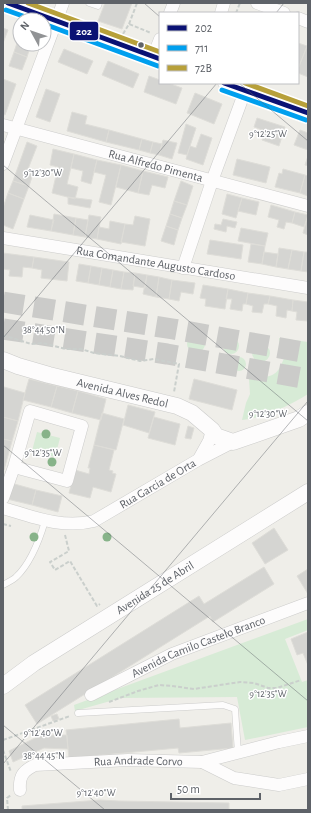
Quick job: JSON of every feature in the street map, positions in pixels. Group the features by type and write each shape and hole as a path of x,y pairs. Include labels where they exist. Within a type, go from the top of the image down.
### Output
{"street":[{"path":"8,3 23,6 56,21 156,58 157,36"},
{"path":"3,164 63,3"},
{"path":"257,3 281,12"},
{"path":"227,84 308,113"},
{"path":"183,268 212,181 245,91"},
{"name":"Rua Alfredo Pimenta","path":"3,125 308,206"},
{"name":"Rua Comandante Augusto Cardoso","path":"3,238 308,288"},
{"name":"Avenida Alves Redol","path":"3,360 49,375 171,405 192,414 212,430 216,436 233,442"},
{"path":"3,498 14,467 30,411 82,426 66,481 14,467"},
{"name":"Rua Garcia de Orta","path":"3,508 45,521 62,524 94,521 198,460 233,442 299,419 308,413"},
{"path":"198,460 209,441 212,430"},
{"name":"Avenida 25 de Abril","path":"3,686 47,654 308,492"},
{"name":"Avenida Camilo Castelo Branco","path":"91,695 172,654 308,603"},
{"name":"Rua Andrade Corvo","path":"20,790 21,776 35,765 128,760 202,762 308,736"},
{"name":"Rua Andrade Corvo","path":"202,762 234,778 279,785 308,779"}],"lane":[{"path":"90,3 98,6 99,3"},
{"path":"3,585 18,576 39,541 45,521"},
{"path":"78,713 223,705 235,709 238,753"}],"path":[{"path":"117,44 129,24 137,3"},
{"path":"129,24 157,36"},
{"path":"3,336 31,344 44,343 66,349 81,349 94,353 120,356 140,362 154,359 179,364 171,405"},
{"path":"3,524 10,526"},
{"path":"62,524 69,551 50,562 55,570 70,561 97,606"},
{"path":"3,750 12,774"}],"green space":[{"path":"192,335 200,335 205,340 203,351 200,353 192,353 187,348 187,340"},
{"path":"228,338 234,338 239,343 237,352 234,354 228,354 223,349 223,343"},
{"path":"279,338 308,342 308,394 276,411 259,417 242,420 250,394 249,379 275,373 283,361 284,353"},
{"path":"257,344 265,344 270,349 268,360 265,362 257,362 252,357 252,349"},
{"path":"236,357 242,357 246,361 246,367 242,371 236,371 232,367 232,361"},
{"path":"37,432 60,438 55,457 32,451"},
{"path":"308,619 308,630 285,639 302,682 308,680 308,727 245,740 237,697 121,698 75,711 74,705"}],"building":[{"path":"105,3 132,3 122,29 98,21"},
{"path":"3,28 8,30 3,43"},
{"path":"299,43 307,46 299,66"},
{"path":"307,46 308,77 299,73 299,66"},
{"path":"64,49 93,61 87,74 58,62"},
{"path":"14,52 29,52 27,57"},
{"path":"14,52 27,57 22,70 9,66"},
{"path":"108,61 139,74 133,88 102,75"},
{"path":"149,76 159,80 159,84 171,84 182,88 176,104 144,92"},
{"path":"3,79 16,84 5,115 3,114"},
{"path":"46,89 60,94 50,122 36,117"},
{"path":"195,93 222,104 214,124 187,113"},
{"path":"72,112 87,116 85,124 109,130 106,142 67,131"},
{"path":"257,118 285,127 279,146 262,140 265,131 254,127"},
{"path":"186,124 196,128 187,155 178,153"},
{"path":"109,130 142,139 139,150 106,142"},
{"path":"300,130 308,133 308,150 294,145"},
{"path":"201,134 212,138 203,165 186,159 190,146 196,148"},
{"path":"142,139 153,142 150,153 139,150"},
{"path":"163,140 177,143 172,159 159,155"},
{"path":"27,142 37,146 28,169 34,171 29,186 13,181"},
{"path":"153,142 162,144 159,155 150,153"},
{"path":"53,149 74,154 67,184 78,187 75,199 52,193 58,167 50,165"},
{"path":"74,154 97,160 91,184 81,181 83,171 71,168"},
{"path":"308,156 308,166 305,165"},
{"path":"237,159 270,167 266,183 233,175"},
{"path":"97,160 121,165 111,205 99,202 106,175 94,172"},
{"path":"121,165 143,171 138,193 116,187"},
{"path":"283,169 305,175 300,193 275,187 279,173 282,174"},
{"path":"143,171 168,177 165,188 152,185 149,195 138,193"},
{"path":"305,175 308,176 308,196 300,193"},
{"path":"13,181 29,186 24,199 8,193"},
{"path":"181,181 193,186 187,205 174,201"},
{"path":"8,193 24,199 13,229 3,225 3,208"},
{"path":"227,194 242,198 236,218 222,214"},
{"path":"68,197 92,200 90,208 68,204"},
{"path":"242,198 259,202 256,215 238,211"},
{"path":"174,201 187,205 182,218 170,214"},
{"path":"271,205 295,212 292,223 286,222 284,229 277,227 279,220 268,217"},
{"path":"295,212 308,215 304,227 292,223"},
{"path":"54,214 76,218 73,235 51,231"},
{"path":"170,214 182,218 178,230 166,226"},
{"path":"30,215 54,220 51,231 27,227"},
{"path":"89,215 101,217 97,239 85,237"},
{"path":"308,215 308,235 303,233"},
{"path":"135,216 150,219 145,246 121,242 125,224 133,225"},
{"path":"76,218 88,220 85,237 73,235"},
{"path":"223,219 237,222 235,228 227,226 226,232 214,229 215,224 221,225"},
{"path":"110,221 125,224 121,244 97,239 99,227 109,229"},
{"path":"166,226 178,230 174,245 161,241"},
{"path":"241,228 268,233 265,246 238,241"},
{"path":"210,240 243,245 241,259 207,254"},
{"path":"251,244 265,246 262,264 248,262"},
{"path":"279,248 292,250 288,269 276,267"},
{"path":"292,250 304,252 301,271 288,269"},
{"path":"264,252 278,254 276,267 262,264"},
{"path":"304,252 308,252 308,272 301,271"},
{"path":"3,253 34,257 32,268 23,267 22,277 9,276 10,270 3,269"},
{"path":"34,257 69,262 67,281 41,278 42,270 32,268"},
{"path":"79,264 91,266 88,283 76,281"},
{"path":"91,266 102,268 99,285 88,283"},
{"path":"102,268 113,270 110,287 99,285"},
{"path":"113,270 124,272 121,289 110,287"},
{"path":"124,272 135,273 133,290 121,289"},
{"path":"135,273 147,275 145,288 133,286"},
{"path":"147,275 159,277 156,297 143,294"},
{"path":"159,277 172,280 169,299 156,297"},
{"path":"172,280 195,283 193,294 181,292 179,301 169,299"},
{"path":"203,285 228,289 225,309 205,306 206,299 200,298"},
{"path":"228,289 248,293 246,304 243,304 242,311 230,309 232,299 226,299"},
{"path":"248,293 270,296 268,304 264,304 262,313 252,312 253,306 246,304"},
{"path":"270,296 293,300 292,311 287,310 286,318 276,316 277,306 268,304"},
{"path":"293,300 308,302 308,321 296,320 297,312 292,311"},
{"path":"29,379 57,386 51,407 23,400"},
{"path":"194,379 237,390 232,410 189,399"},
{"path":"57,386 78,391 72,413 51,407"},
{"path":"4,387 25,393 18,421 3,417"},
{"path":"78,391 106,399 101,420 72,413"},
{"path":"128,405 155,412 149,433 123,425"},
{"path":"102,413 124,419 116,450 94,445"},
{"path":"3,417 18,421 12,441 3,439"},
{"path":"154,417 180,424 175,445 148,438"},
{"path":"188,426 194,428 191,439 185,438"},
{"path":"3,439 12,441 4,470 3,469"},
{"path":"94,445 114,450 109,470 116,474 111,492 93,487 90,498 69,493 75,470 89,474 90,468 88,468"},
{"path":"11,483 36,490 32,505 7,499"},
{"path":"36,490 62,496 58,512 32,505"},
{"path":"274,528 288,550 265,564 252,543"},
{"path":"264,567 274,584 213,622 210,616 37,724 25,705 199,596 204,604"},
{"path":"308,569 308,594 297,576"},
{"path":"308,632 308,665 303,653 297,655 291,639"},
{"path":"57,714 59,719 53,721 51,716"},
{"path":"179,719 180,728 231,723 233,748 179,753 178,748 69,758 66,730"},
{"path":"41,735 67,735 68,749 44,748 13,762 9,751"},
{"path":"100,800 229,803 229,810 22,810 22,806"}],"tunnel":[{"path":"3,302 173,329 308,353"},
{"path":"3,329 167,354 308,379"}],"transit line":[{"name":"202","path":"8,3 159,59"},
{"name":"72B","path":"28,3 159,52"},
{"name":"711","path":"6,10 12,12"},
{"name":"711","path":"52,27 158,66"},
{"name":"202","path":"227,84 308,113"},
{"name":"72B","path":"248,84 308,106"},
{"name":"711","path":"222,90 306,120"}]}
